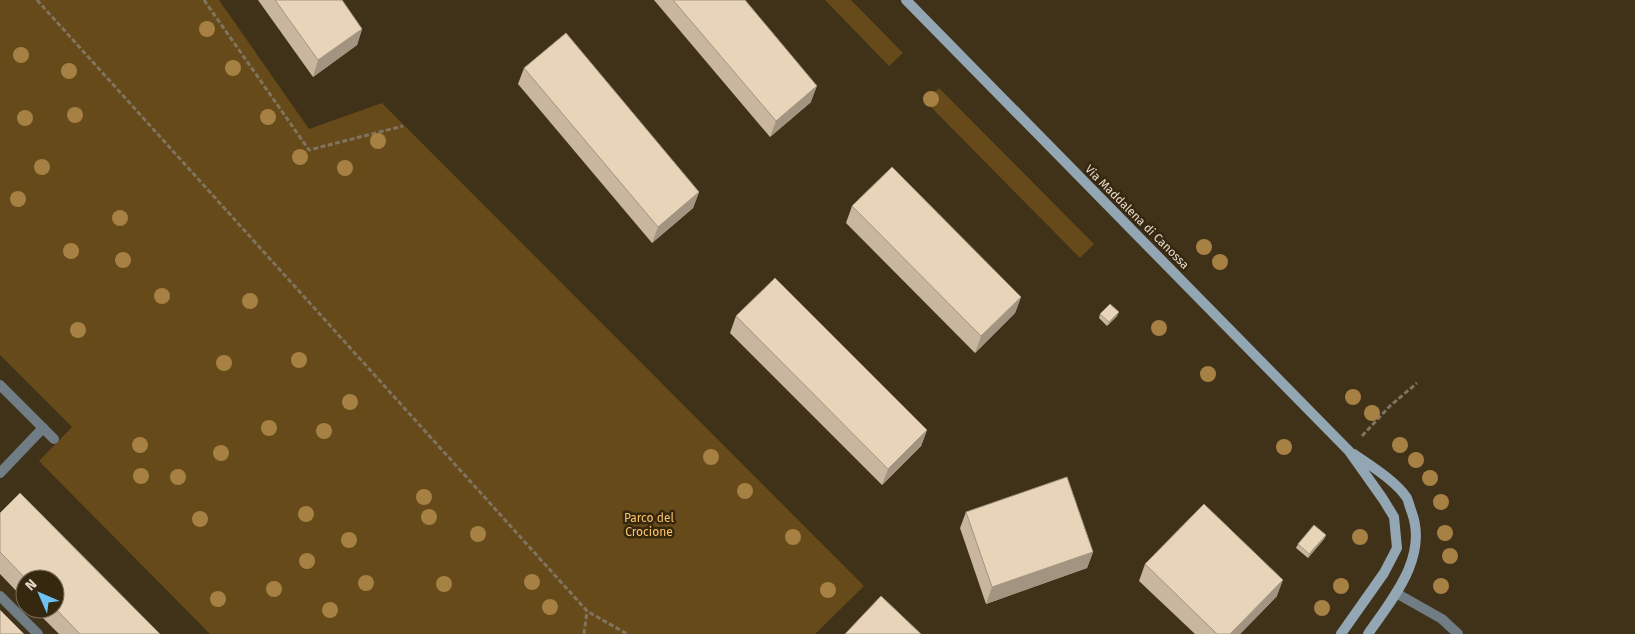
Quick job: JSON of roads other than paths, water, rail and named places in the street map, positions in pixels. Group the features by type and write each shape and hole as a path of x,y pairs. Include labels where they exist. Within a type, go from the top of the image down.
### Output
{"street":[{"name":"Via Maddalena di Canossa","path":"906,0 1349,451 1383,499 1394,517 1397,548 1384,573 1341,634"},
{"path":"0,385 54,439"},
{"path":"0,473 43,428"},
{"name":"Via Maddalena di Canossa","path":"1349,451 1384,474 1407,498 1415,523 1413,561 1396,593 1368,634"},
{"path":"1396,593 1442,619 1458,634"},
{"path":"0,596 38,634"}],"park label":[{"name":"Parco del Crocione","path":"649,525"}]}
